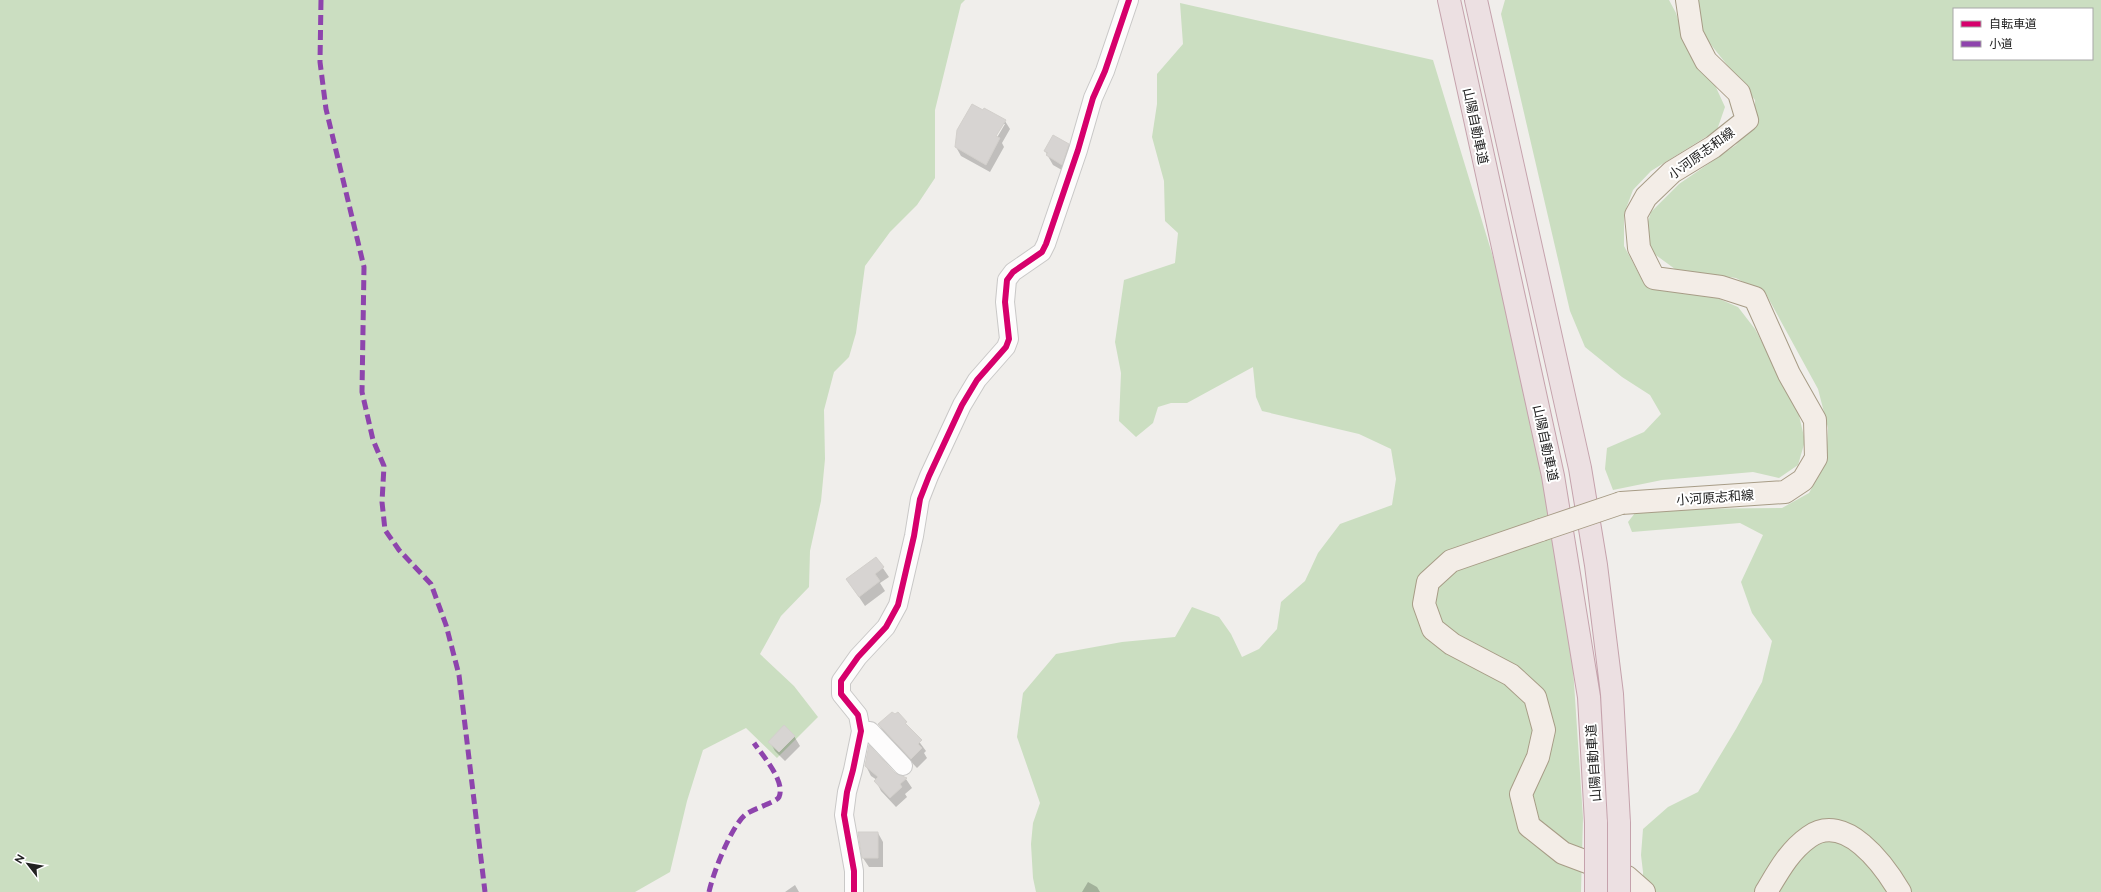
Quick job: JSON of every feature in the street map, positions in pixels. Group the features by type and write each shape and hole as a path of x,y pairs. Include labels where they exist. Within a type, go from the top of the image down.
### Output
{"highway":[{"name":"山陽自動車道","path":"1449,0 1553,476 1589,697 1596,823 1596,892"},
{"name":"山陽自動車道","path":"1476,0 1580,468 1596,565 1612,694 1619,823 1619,892"}],"main road":[{"name":"小河原志和線","path":"1644,892 1627,878 1563,853 1529,826 1521,794 1538,758 1544,730 1535,697 1511,675 1452,644 1433,629 1424,604 1428,582 1451,560 1621,503 1785,492 1803,480 1816,458 1815,420 1789,374 1755,298 1721,288 1654,278 1639,248 1636,215 1646,197 1672,172 1713,146 1747,120 1739,93 1706,61 1692,34 1687,0"},
{"path":"1766,892 1786,860 1800,844 1810,836 1823,830 1838,831 1854,839 1863,846 1881,864 1900,892"}],"street":[{"path":"854,892 854,871 844,815 846,792 854,770 861,731 858,715 841,694 841,681 858,656 886,627 898,605 914,536 920,499 928,476 962,405 990,364 1006,347 1009,339 1005,302 1007,280 1013,272 1042,252 1046,244 1078,150 1093,98 1105,71 1129,0"},
{"path":"861,731 870,731 903,766"}],"green space":[{"path":"0,0 965,0 961,4 935,110 935,178 917,205 890,232 865,266 856,333 849,357 834,372 824,410 825,459 821,501 810,551 809,587 781,616 760,654 794,686 818,717 777,758 746,728 703,750 687,801 670,872 635,892 0,892"},
{"path":"1505,0 1669,0 1676,13 1682,32 1714,83 1725,107 1717,130 1651,171 1633,190 1624,214 1624,246 1639,274 1654,286 1710,295 1738,307 1755,329 1798,411 1805,441 1798,465 1779,478 1753,472 1662,480 1613,490 1605,469 1607,448 1644,432 1661,414 1650,395 1622,377 1585,347 1570,311 1501,14"},
{"path":"1699,0 2101,0 2101,892 1642,892 1643,872 1641,855 1643,829 1668,807 1698,792 1762,682 1772,641 1752,613 1741,582 1763,535 1740,523 1632,532 1628,522 1635,513 1663,509 1782,508 1809,493 1826,463 1828,428 1818,389 1766,294 1736,278 1675,269 1653,253 1645,231 1651,212 1679,184 1736,145 1755,121 1755,100 1704,36 1697,4"},
{"path":"1180,3 1433,60 1542,418 1573,668 1583,818 1581,892 1036,892 1033,878 1031,844 1033,823 1040,803 1017,737 1023,693 1056,654 1122,642 1175,637 1192,607 1219,617 1231,634 1242,657 1259,649 1277,629 1281,602 1305,581 1318,553 1340,524 1392,505 1396,479 1391,449 1359,434 1262,411 1256,397 1253,367 1187,403 1171,403 1158,407 1153,423 1136,437 1119,421 1121,373 1115,342 1124,280 1175,263 1178,233 1165,221 1164,181 1152,137 1157,104 1157,74 1183,44"}],"building":[{"path":"972,104 983,110 984,108 1006,120 996,136 1000,138 986,165 955,147 957,130"},
{"path":"1053,135 1069,144 1062,165 1046,155 1048,153 1044,151"},
{"path":"876,557 884,567 875,574 880,581 859,597 846,579"},
{"path":"892,712 895,714 898,712 907,722 905,723 922,740 918,744 922,748 911,759 878,724"},
{"path":"784,725 795,736 779,752 768,742"},
{"path":"869,745 895,773 907,778 900,784 902,787 890,798 874,781 878,777 865,766"},
{"path":"858,832 878,832 878,858 862,858"}],"marked path":[{"path":"321,0 320,62 326,109 364,267 362,392 373,440 384,466 382,502 385,530 399,550 431,584 446,625 459,675 485,892"},
{"path":"709,892 723,851 734,829 745,815 779,797 780,791 776,776 754,743"}],"cycle path":[{"path":"854,892 854,871 844,815 847,792 861,731 858,715 841,694 841,681 858,657 886,627 898,605 914,536 920,499 962,405 977,380 1006,347 1009,339 1005,302 1007,280 1013,272 1042,252 1046,244 1078,150 1093,98 1105,71 1129,0"}]}
